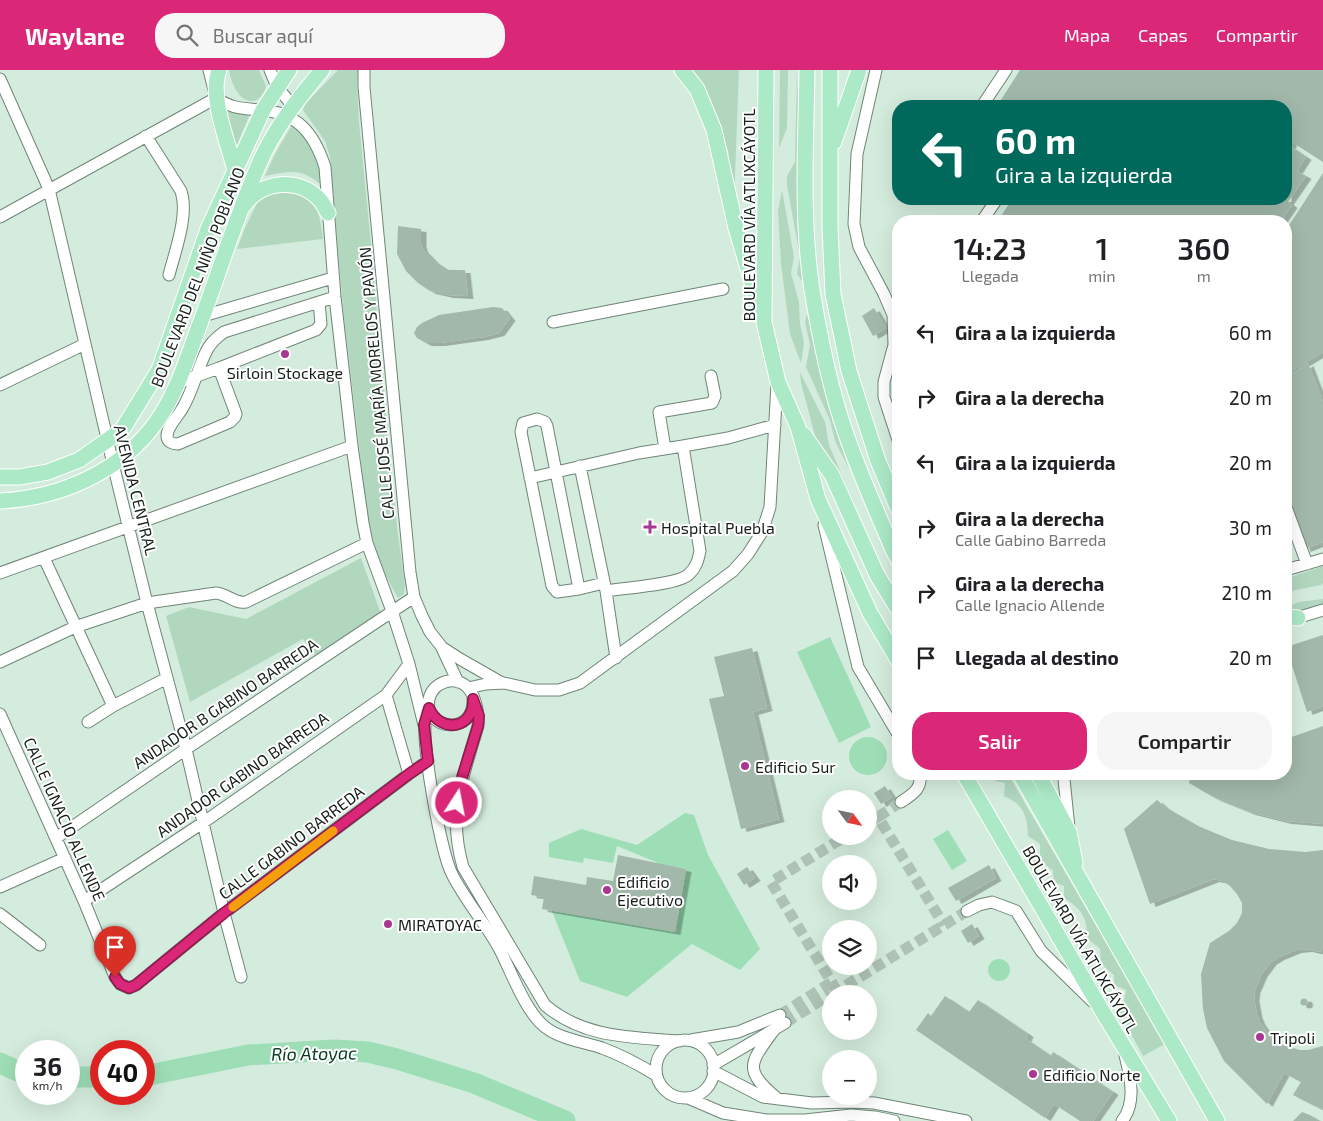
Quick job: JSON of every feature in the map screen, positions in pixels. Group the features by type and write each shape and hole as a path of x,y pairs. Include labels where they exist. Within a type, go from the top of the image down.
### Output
{"main road":[{"path":"219,70 216,83 216,98 235,170"},
{"name":"BOULEVARD DEL NIÑO POBLANO","path":"0,477 19,477 48,472 79,460 122,430 159,370 208,229 263,110 289,70"},
{"name":"BOULEVARD DEL NIÑO POBLANO","path":"0,501 28,499 54,493 85,482 136,447 157,421 178,383 260,162 289,110 322,70"},
{"path":"682,70 697,90 714,130 736,228 764,322"},
{"name":"BOULEVARD VÍA ATLIXCÁYOTL","path":"766,70 764,322 778,382 798,427 818,498 870,613 892,650"},
{"path":"807,70 806,213 812,288 826,362 841,419 859,469 892,545"},
{"path":"830,70 833,294 849,371 878,461 892,494"},
{"path":"830,156 859,70"},
{"path":"239,216 253,196 274,184 290,184 306,189 319,199 328,213"},
{"path":"798,427 832,475 877,575 892,600"},
{"name":"BOULEVARD VÍA ATLIXCÁYOTL","path":"967,780 1168,1121"},
{"name":"BOULEVARD VÍA ATLIXCÁYOTL","path":"1023,780 1217,1121"},
{"path":"1041,780 1069,832 1077,875"}],"street":[{"path":"208,70 216,98 235,108 289,110"},
{"name":"CALLE JOSÉ MARÍA MORELOS Y PAVÓN","path":"270,70 289,110 308,131 318,146 325,167 335,297 363,523 367,543 409,664 424,725"},
{"name":"CALLE JOSÉ MARÍA MORELOS Y PAVÓN","path":"364,70 410,572 414,597 430,632 441,646 467,690 479,716 478,726 460,784 457,803 459,852 463,867 544,1005 574,1025 602,1033 624,1037 684,1041"},
{"path":"876,70 857,154 854,224 859,247 892,313"},
{"path":"986,100 1006,70"},
{"name":"AVENIDA CENTRAL","path":"0,79 49,189 112,464 186,749 224,913 242,977"},
{"path":"0,217 216,98"},
{"path":"146,136 182,192 185,201 169,275"},
{"path":"202,316 334,278"},
{"path":"553,322 723,289"},
{"path":"220,368 236,414 235,418 230,422 178,444 173,444 167,436 168,431 183,408 206,351 216,338 224,332 335,297"},
{"path":"178,383 316,330 319,328 321,321 319,302"},
{"path":"0,385 85,344"},
{"path":"190,349 206,351"},
{"path":"892,352 884,382 884,397 892,422"},
{"path":"665,449 659,412 712,403 715,396 711,376"},
{"path":"656,1075 623,1056 559,1034 545,1027 532,1014 498,948 452,874 446,858 428,761 424,725 431,694 435,688 447,681 467,690 486,684 504,684 535,690 559,690 580,684 733,571 748,554 762,532 770,507 778,382"},
{"path":"579,589 545,422 537,419 523,423 520,432 552,586 557,592 674,581 687,576 696,566 700,551 683,446"},
{"path":"530,478 639,453 728,438 775,425"},
{"path":"0,574 352,446"},
{"path":"580,466 605,587 616,658"},
{"path":"818,498 858,667 892,724"},
{"path":"1292,523 1307,564"},
{"path":"0,662 75,627 147,603 216,593 224,594 238,603 246,602 367,543"},
{"path":"44,558 113,706"},
{"path":"1292,568 1323,559"},
{"name":"ANDADOR B GABINO BARREDA","path":"56,838 414,597"},
{"path":"1292,618 1323,610"},
{"path":"441,646 460,660 504,684"},
{"name":"ANDADOR GABINO BARREDA","path":"84,901 204,822 386,695 409,664"},
{"path":"88,722 113,706 167,678"},
{"path":"417,694 429,706 432,716 438,722 454,725 462,723 472,711 467,690"},
{"path":"386,695 409,774"},
{"name":"CALLE IGNACIO ALLENDE","path":"0,714 84,901 115,977 120,984 129,988"},
{"name":"CALLE GABINO BARREDA","path":"129,988 136,985 224,913 428,761"},
{"path":"901,802 916,792 921,780"},
{"path":"1064,780 1069,832"},
{"path":"0,887 65,858"},
{"path":"968,911 978,904 992,902 1016,911 1041,951 1101,1009"},
{"path":"0,914 40,945"},
{"path":"779,1100 758,1081 754,1074 753,1066 757,1053 783,1019 738,1032 671,1044 658,1057 656,1075 664,1090 671,1095 688,1098 723,1113 766,1120 805,1120 851,1115 894,1121"},
{"path":"713,1068 774,1030"},
{"path":"684,1041 697,1043 705,1048 710,1056 713,1068 712,1078 705,1089 688,1098"},
{"path":"1122,1121 1131,1101 1131,1082 1124,1048"},
{"path":"713,1068 750,1092 763,1097 812,1103 874,1103 966,1121"}],"shaded area":[{"path":"229,70 259,70 266,86 261,97 251,101 240,96 234,86"},
{"path":"338,70 358,70 359,122 397,527 405,585 404,594 398,598 381,567 367,514 343,308 330,157 325,141 303,110 305,104"},
{"path":"693,70 739,70 734,201 728,150"},
{"path":"780,70 788,70 787,128 779,148"},
{"path":"797,70 803,282 797,274 800,257 787,185 787,176 795,162"},
{"path":"230,111 250,114 234,152 226,115"},
{"path":"293,123 314,150 320,174 320,184 306,175 294,172 265,176"},
{"path":"280,187 301,194 313,203 319,216 323,239 237,249 259,199"},
{"path":"782,190 794,257 791,273 799,302 800,324 804,343 801,363 790,334 781,263 778,211"},
{"path":"807,314 833,422 849,469 835,441 830,420 806,367 810,345 805,322"},
{"path":"800,372 825,422 829,445 888,583 822,462 801,383"},
{"path":"361,558 381,614 318,658 303,639 190,702 166,616 189,607 246,619"},
{"path":"1323,566 1323,583 1321,585 1292,591 1292,577"},
{"path":"1323,599 1323,607 1292,617 1292,605"},
{"path":"830,637 871,727 839,743 797,652"},
{"path":"868,737 881,743 887,756 881,769 868,775 855,769 849,756 855,743"},
{"path":"1011,780 1165,1044 1143,1056 1116,1005 1124,1001 1126,990 1114,985 1114,975 1101,964 1100,949 1087,938 1085,919 1075,906 1064,898 1064,886 1054,882 1053,871 1040,860 1040,844 1028,836 1027,822 1023,812 1016,803 1004,796 1005,783 995,781"},
{"path":"685,813 694,815 708,855 760,949 740,970 692,944 627,997 580,981 545,894 678,917 686,869 658,864 617,846 613,863 584,858 583,863 549,857 549,843 581,829 637,845"},
{"path":"948,830 967,861 952,870 933,839"},
{"path":"995,959 1003,959 1010,966 1010,974 1003,981 995,981 988,974 988,966"}],"building":[{"path":"1020,70 1323,70 1323,162 1292,142 1292,100 1001,100"},
{"path":"1292,147 1306,157 1297,171 1306,176 1292,196"},
{"path":"1323,173 1323,352 1292,370 1292,221"},
{"path":"1008,205 1292,205 1285,215 1002,215"},
{"path":"398,226 421,229 423,250 434,261 448,270 465,270 468,296 448,295 430,291 418,283 406,271 397,254"},
{"path":"493,307 502,308 510,318 499,333 440,343 426,343 417,338 414,333 422,323 439,315"},
{"path":"874,308 886,328 873,336 862,316"},
{"path":"1308,363 1323,402 1323,542 1305,549 1292,510 1292,374"},
{"path":"1323,635 1323,706 1307,712 1292,666 1292,645"},
{"name":"Edificio Sur","path":"752,648 767,708 753,712 779,819 741,829 709,699 724,696 714,657"},
{"path":"1323,726 1323,824 1286,821 1250,812 1215,798 1189,783 1190,780 1292,780 1292,737"},
{"path":"885,786 892,797 881,804 878,799 878,790"},
{"path":"1157,800 1165,807 1198,826 1232,840 1269,849 1306,852 1323,850 1323,947 1320,952 1307,949 1296,950 1271,962 1262,974 1255,990 1254,998 1260,1022 1276,1041 1300,1050 1323,1046 1323,1110 1293,1095 1301,1082 1284,1073 1267,1104 1224,1061 1207,1028 1203,1009 1201,974 1210,943 1229,931 1237,923 1242,913 1242,903 1230,886 1223,881 1214,879 1150,904 1124,829"},
{"name":"Edificio Ejecutivo","path":"618,855 686,869 675,932 542,909 544,897 531,895 534,876 586,885 587,877 613,881"},
{"path":"989,865 996,878 956,901 948,888"},
{"path":"747,867 755,878 744,885 737,874"},
{"path":"972,924 979,936 968,943 961,931"},
{"name":"Edificio Norte","path":"945,996 969,1012 978,1000 1028,1034 1026,1039 1051,1056 1053,1052 1113,1092 1093,1121 1080,1121 1054,1104 1045,1118 916,1030 928,1013 931,1016"},
{"path":"1304,998 1308,1002 1304,1006 1300,1002"},
{"path":"1302,1112 1310,1115 1320,1121 1293,1121"}],"waterway":[{"name":"Río Atoyac","path":"155,1074 248,1055 334,1050 368,1052 474,1083 565,1121"},
{"name":"Río Atoyac","path":"0,1063 15,1070"},
{"name":"Río Atoyac","path":"80,1077 90,1077"}],"tunnel":[{"path":"878,817 901,802"},
{"path":"878,817 944,925"},
{"path":"831,845 771,882 833,985"},
{"path":"847,985 967,911"},
{"path":"780,1015 832,982"},
{"path":"785,1023 822,1000"}],"slow traffic":[{"path":"233,907 333,831"}],"place":[{"name":"Sirloin Stockage","path":"285,354"},
{"name":"Hospital Puebla","path":"650,527"},
{"name":"Edificio Sur","path":"745,766"},
{"name":"Edificio Ejecutivo","path":"607,890"},
{"name":"MIRATOYAC","path":"388,924"},
{"name":"Tripoli","path":"1260,1037"},
{"name":"Edificio Norte","path":"1033,1074"}],"route":[{"path":"115,977 120,984 129,988 136,985 224,913 428,761 424,725 429,708 432,716 438,722 454,725 462,723 468,718 474,705 473,699 479,716 478,726 460,784 457,803"}]}
